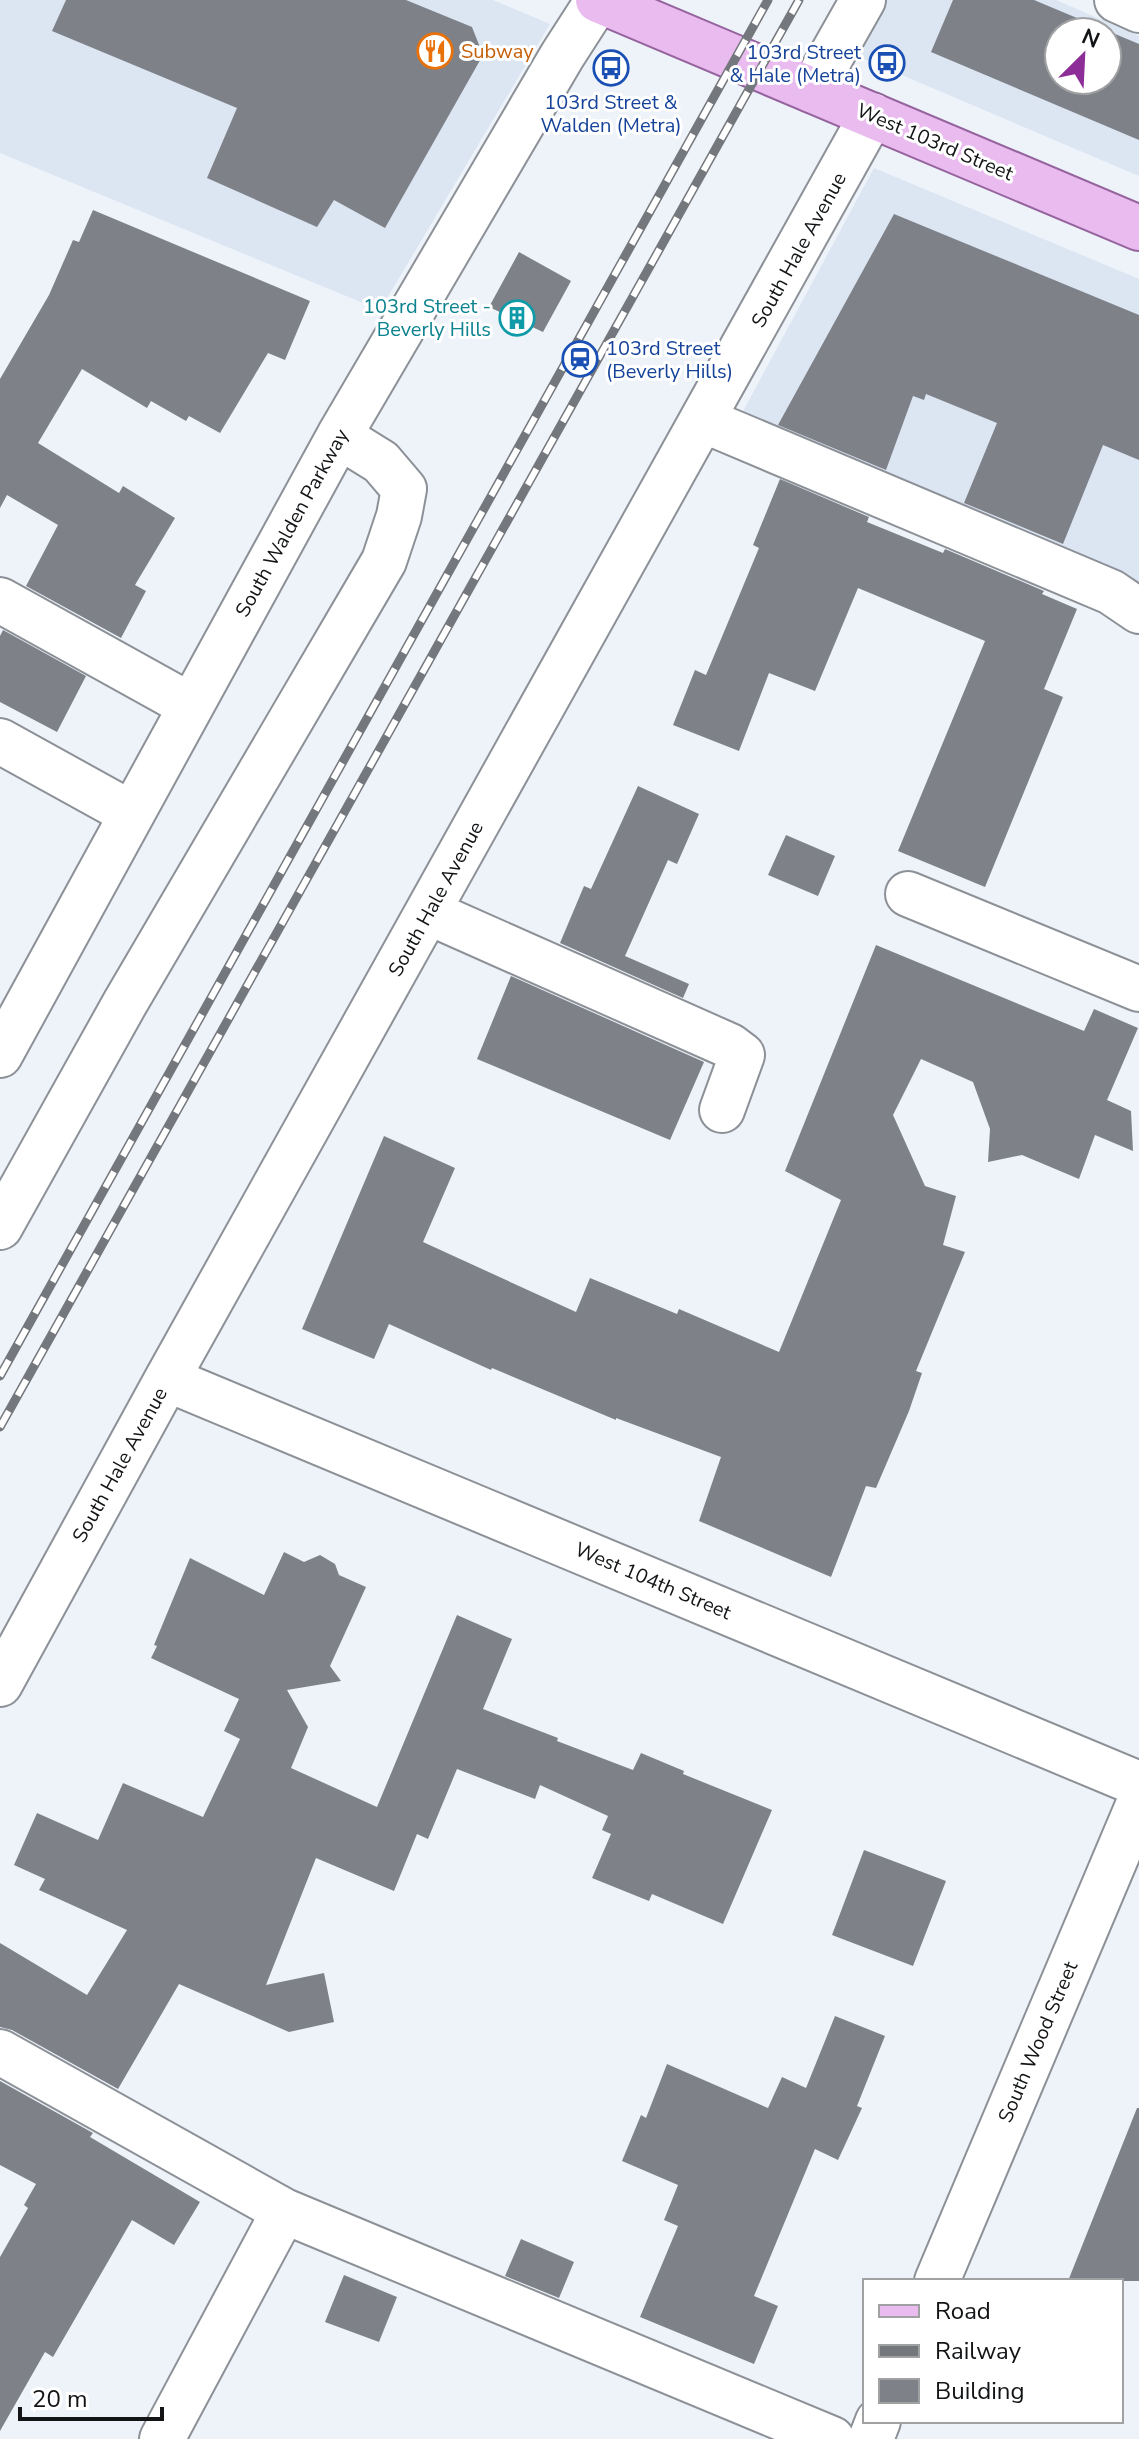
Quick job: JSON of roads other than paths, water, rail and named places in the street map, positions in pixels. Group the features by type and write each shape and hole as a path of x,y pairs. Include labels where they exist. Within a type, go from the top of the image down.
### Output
{"main road":[{"name":"West 103rd Street","path":"598,0 1139,228"}],"street":[{"name":"South Walden Parkway","path":"7,1029 132,814 339,436 598,0"},
{"path":"812,90 863,0"},
{"path":"1117,0 1139,10"},
{"name":"South Hale Avenue","path":"0,1684 872,115"},
{"path":"703,420 1111,592 1139,611"},
{"path":"0,1227 125,1003 384,561 399,516 404,489 381,462 339,436"},
{"path":"0,600 191,706"},
{"path":"0,741 132,814"},
{"path":"908,894 1139,989"},
{"path":"428,912 730,1046 742,1055 722,1110"},
{"name":"West 104th Street","path":"167,1379 1139,1784"},
{"name":"South Wood Street","path":"938,2279 1139,1803"},
{"path":"0,2052 284,2211 832,2439"},
{"path":"162,2439 284,2211"}],"railway":[{"path":"0,1376 768,0"},
{"path":"0,1427 799,0"}],"place":[{"name":"Subway","path":"435,51"},
{"name":"103rd Street & Hale (Metra)","path":"887,63"},
{"name":"103rd Street & Walden (Metra)","path":"611,68"},
{"name":"103rd Street - Beverly Hills","path":"517,318"},
{"name":"103rd Street (Beverly Hills)","path":"580,359"}]}
